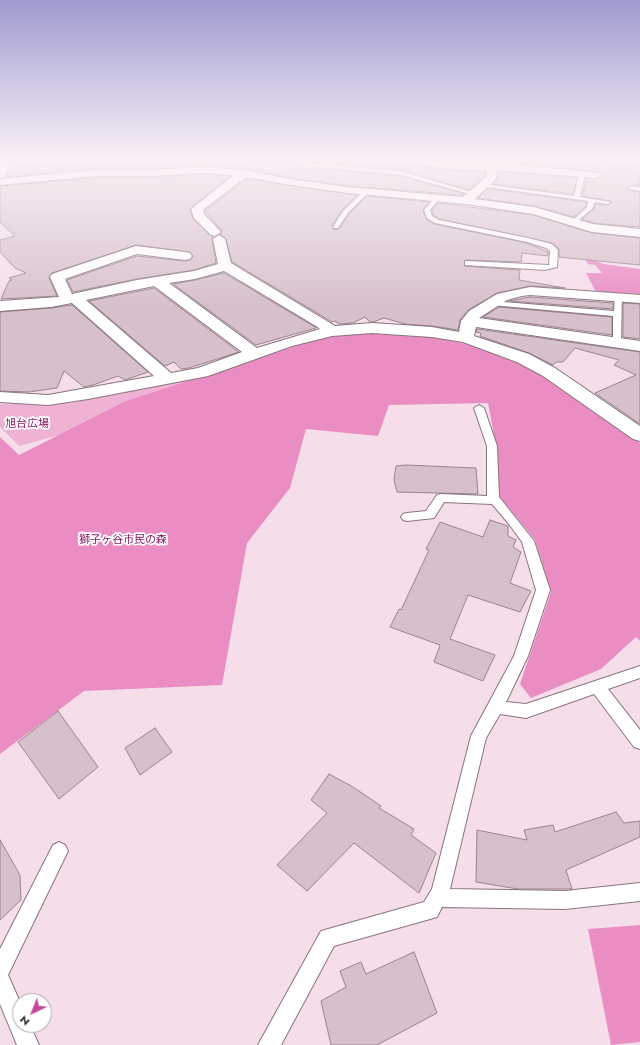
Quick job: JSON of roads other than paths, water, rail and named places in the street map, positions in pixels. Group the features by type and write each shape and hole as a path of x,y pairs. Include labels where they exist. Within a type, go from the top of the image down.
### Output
{"street":[{"path":"197,210 198,215 217,235 223,261 226,266 332,331"},
{"path":"530,210 592,228 640,233"},
{"path":"168,378 72,299 57,277 136,250 185,256"},
{"path":"0,306 51,303 157,281 195,275 226,266"},
{"path":"157,281 255,354"},
{"path":"466,338 468,321 474,314 502,297 530,291 640,299"},
{"path":"468,321 640,346"},
{"path":"0,397 48,400 202,372 255,354 332,331 372,328 432,332 466,338 523,358 549,372 640,434"}],"lane":[{"path":"336,228 347,210"},
{"path":"427,210 429,217 437,222 528,240 549,246 554,250 553,267 468,263"},
{"path":"574,222 588,210"},
{"path":"617,342 618,297"},
{"path":"491,304 618,314"},
{"path":"269,1045 328,938 430,910 440,893 479,736 496,707 521,656 543,590 528,541 493,498 492,446 479,408"},
{"path":"407,517 430,515 441,498 495,500"},
{"path":"496,707 526,711 640,672"},
{"path":"596,687 640,742"},
{"path":"0,970 59,851"},
{"path":"437,898 565,900 640,892"},
{"path":"0,980 28,1045"}],"park label":[{"name":"旭台広場","path":"27,424"},
{"name":"獅子ヶ谷市民の森","path":"123,540"}]}
